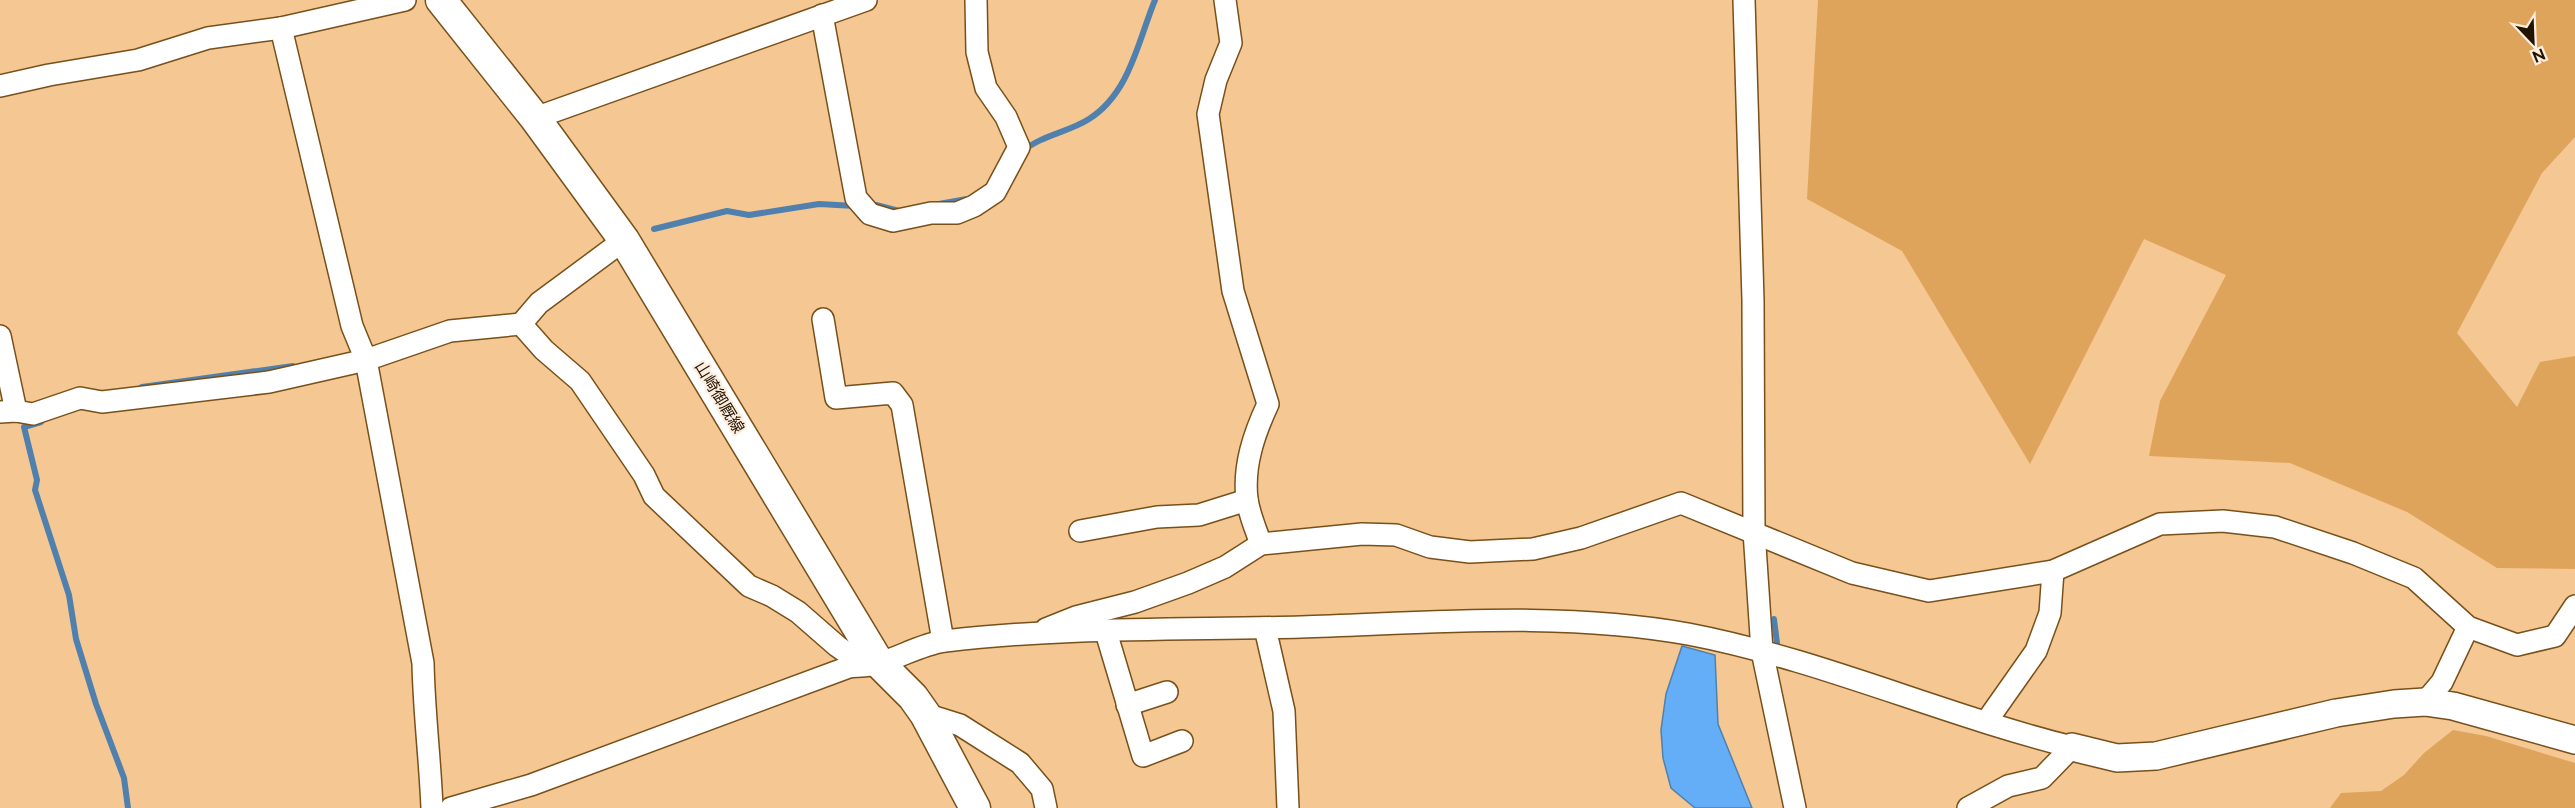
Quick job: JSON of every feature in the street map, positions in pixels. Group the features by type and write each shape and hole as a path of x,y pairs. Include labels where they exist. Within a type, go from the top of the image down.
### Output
{"main road":[{"name":"山崎御厩線","path":"441,0 535,118 624,240 871,664 913,697 925,714 975,808"}],"street":[{"path":"0,87 49,75 138,60 208,38 281,28 405,0"},
{"path":"535,118 829,8 866,0"},
{"path":"829,8 856,198 870,214 893,221 931,213 957,213 974,206 995,192 1018,147 1006,117 986,88 977,52 976,0"},
{"path":"1226,0 1231,43 1216,80 1208,114 1233,291 1268,404 1257,427 1246,465 1247,500 1261,544"},
{"path":"1744,0 1753,300 1754,531 1762,651 1796,808"},
{"path":"281,28 352,326 365,360 423,663 424,710 430,745 432,808"},
{"path":"0,336 8,411 33,414 80,398 102,402 269,382 365,360 450,331 521,324 539,303 624,240"},
{"path":"823,320 836,398 893,393 902,405 942,641"},
{"path":"521,324 544,350 580,381 644,475 654,496 749,586 772,596 798,612 837,646 871,664"},
{"path":"1080,531 1157,517 1199,515 1247,500"},
{"path":"1035,634 1076,616 1135,602 1188,583 1225,567 1261,544 1374,534 1396,535 1430,547 1470,552 1533,549 1581,538 1681,503 1852,573 1929,591 2053,571 2160,524 2223,521 2275,527 2354,553 2414,578 2468,627 2517,645 2555,636 2575,606"},
{"path":"1986,722 2036,651 2050,613 2053,571"},
{"path":"452,808 531,785 798,684 849,667 871,664 942,641 1035,634 1484,622 1591,623 1686,634 1762,651 1986,722 2117,758 2156,756 2336,713 2394,704 2425,702 2453,706 2575,740"},
{"path":"2425,702 2442,682 2468,627"},
{"path":"1265,628 1284,711 1288,808"},
{"path":"1106,632 1143,756 1182,741"},
{"path":"1127,705 1167,692"},
{"path":"925,714 960,725 1020,764 1042,789 1046,808"},
{"path":"1968,808 2008,786 2042,778 2072,747"}],"shaded area":[{"path":"1818,0 2575,0 2575,137 2542,173 2457,333 2517,407 2540,362 2575,356 2575,569 2497,568 2407,512 2290,463 2149,456 2160,401 2226,275 2144,239 2030,464 1902,251 1807,199"},
{"path":"2453,730 2486,736 2575,763 2575,808 2330,808 2341,793 2381,791 2404,775 2424,753"}],"water":[{"path":"1682,646 1715,655 1718,724 1752,808 1695,808 1671,788 1663,758 1661,730 1666,694"}],"waterway":[{"path":"1023,151 1039,141 1089,119 1103,108 1114,95 1131,65 1155,0"},
{"path":"939,204 967,199"},
{"path":"654,229 727,211 749,215 819,204 855,206"},
{"path":"868,205 899,211"},
{"path":"142,387 293,366"},
{"path":"41,422 24,427 37,480 35,490 69,595 76,639 96,704 124,778 128,808"},
{"path":"1774,619 1777,643"}]}
